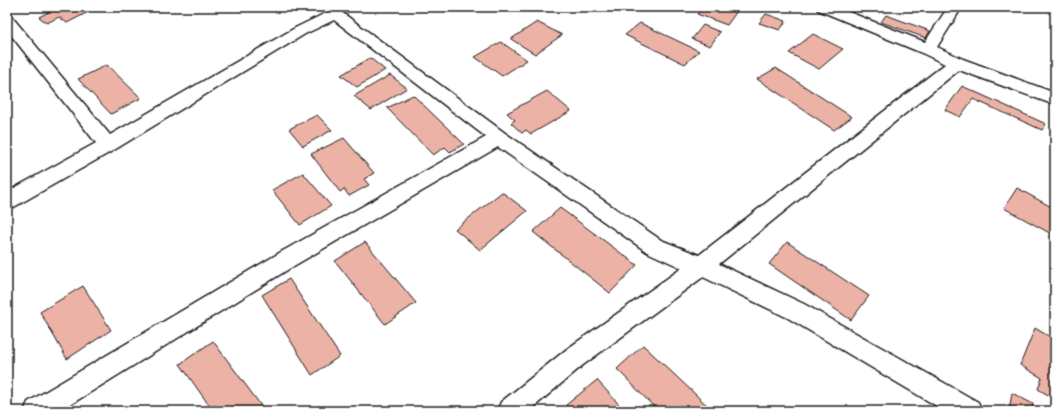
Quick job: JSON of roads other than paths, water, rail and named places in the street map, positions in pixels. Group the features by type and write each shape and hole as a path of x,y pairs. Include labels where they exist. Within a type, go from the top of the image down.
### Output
{"street":[{"path":"823,7 928,49 957,63 1055,99"},
{"path":"928,49 955,7"},
{"path":"7,201 108,145 300,31 341,11 498,138 654,246 701,266 796,311 969,411"},
{"path":"7,20 108,145"},
{"path":"510,411 575,357 701,266 957,63"},
{"path":"37,411 289,258 498,138"}]}
